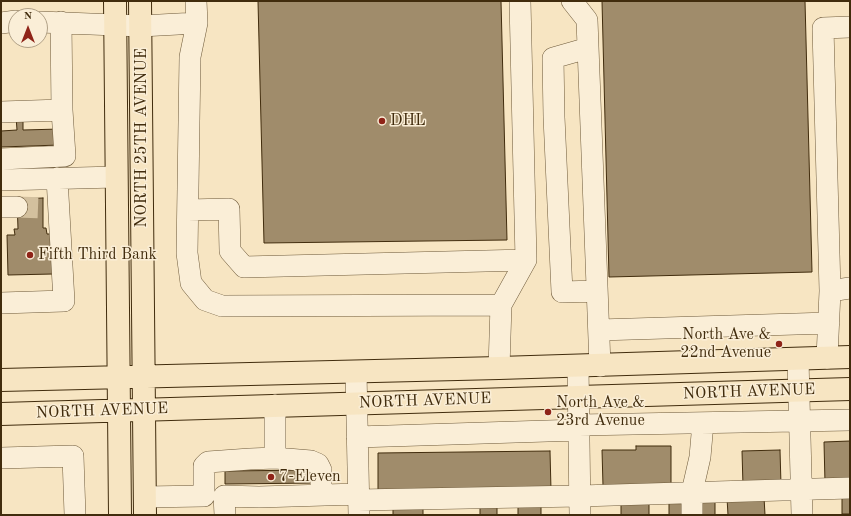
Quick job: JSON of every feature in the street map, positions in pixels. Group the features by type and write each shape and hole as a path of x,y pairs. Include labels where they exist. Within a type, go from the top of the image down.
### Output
{"main road":[{"name":"NORTH 25TH AVENUE","path":"115,1 120,515"},
{"name":"NORTH 25TH AVENUE","path":"140,1 145,506"},
{"name":"NORTH AVENUE","path":"1,380 144,378 850,358"},
{"name":"NORTH AVENUE","path":"1,414 850,389"}],"street":[{"path":"196,1 197,23 190,57 187,253 191,283 205,300 222,306 501,305"},
{"path":"499,368 501,305 526,260 520,1"},
{"path":"572,1 587,20 600,366"},
{"path":"48,22 141,26 197,23"},
{"path":"1,303 64,301 51,208 62,178 65,156 62,110 62,22"},
{"path":"827,358 829,323 840,289 823,28 850,28"},
{"path":"588,48 554,58 554,117 562,292 597,291"},
{"path":"1,112 62,110"},
{"path":"1,159 65,156"},
{"path":"1,180 116,177"},
{"path":"188,210 229,209 230,251 244,267 526,260"},
{"path":"599,330 829,323"},
{"path":"798,359 802,515"},
{"path":"578,366 580,506"},
{"path":"356,372 358,503"},
{"path":"650,394 652,424"},
{"path":"275,405 275,458"},
{"path":"357,437 652,424 850,420"},
{"path":"692,515 692,492 700,458 703,423"},
{"path":"1,458 73,456 75,515"},
{"path":"204,496 204,466 208,462 275,458 311,461 318,464 321,470 321,495"},
{"path":"145,506 204,496 224,506 321,495 358,503 469,506 580,506 692,492 850,488"}],"building":[{"name":"DHL","path":"258,1 501,1 507,240 264,243"},
{"path":"602,1 805,1 812,272 609,277"},
{"path":"16,116 23,116 23,130 60,129 60,145 1,147 1,131 17,130"},
{"name":"Fifth Third Bank","path":"43,198 43,228 46,228 47,234 53,234 53,274 8,275 7,235 15,235 14,229 18,229 17,199"},
{"path":"850,441 850,482 825,483 824,442"},
{"path":"636,446 671,446 671,486 603,486 602,450 636,450"},
{"path":"780,450 781,485 743,486 742,451"},
{"path":"550,451 551,490 378,492 378,453"},
{"name":"7-Eleven","path":"317,470 317,483 225,484 225,471"},
{"path":"764,497 765,515 728,515 727,498"},
{"path":"842,497 850,497 850,514 842,514"},
{"path":"715,499 715,515 700,515 699,500"},
{"path":"649,501 649,515 621,515 621,502"},
{"path":"669,501 683,501 683,515 669,515"},
{"path":"518,503 541,503 541,515 518,515"},
{"path":"480,504 497,504 497,515 480,515"},
{"path":"423,505 423,515 393,515 393,506"}],"tunnel":[{"path":"17,207 43,208"}],"place":[{"name":"DHL","path":"382,121"},
{"name":"Fifth Third Bank","path":"30,255"},
{"name":"North Ave & 22nd Avenue","path":"779,344"},
{"name":"North Ave & 23rd Avenue","path":"548,412"},
{"name":"7-Eleven","path":"271,477"}]}
